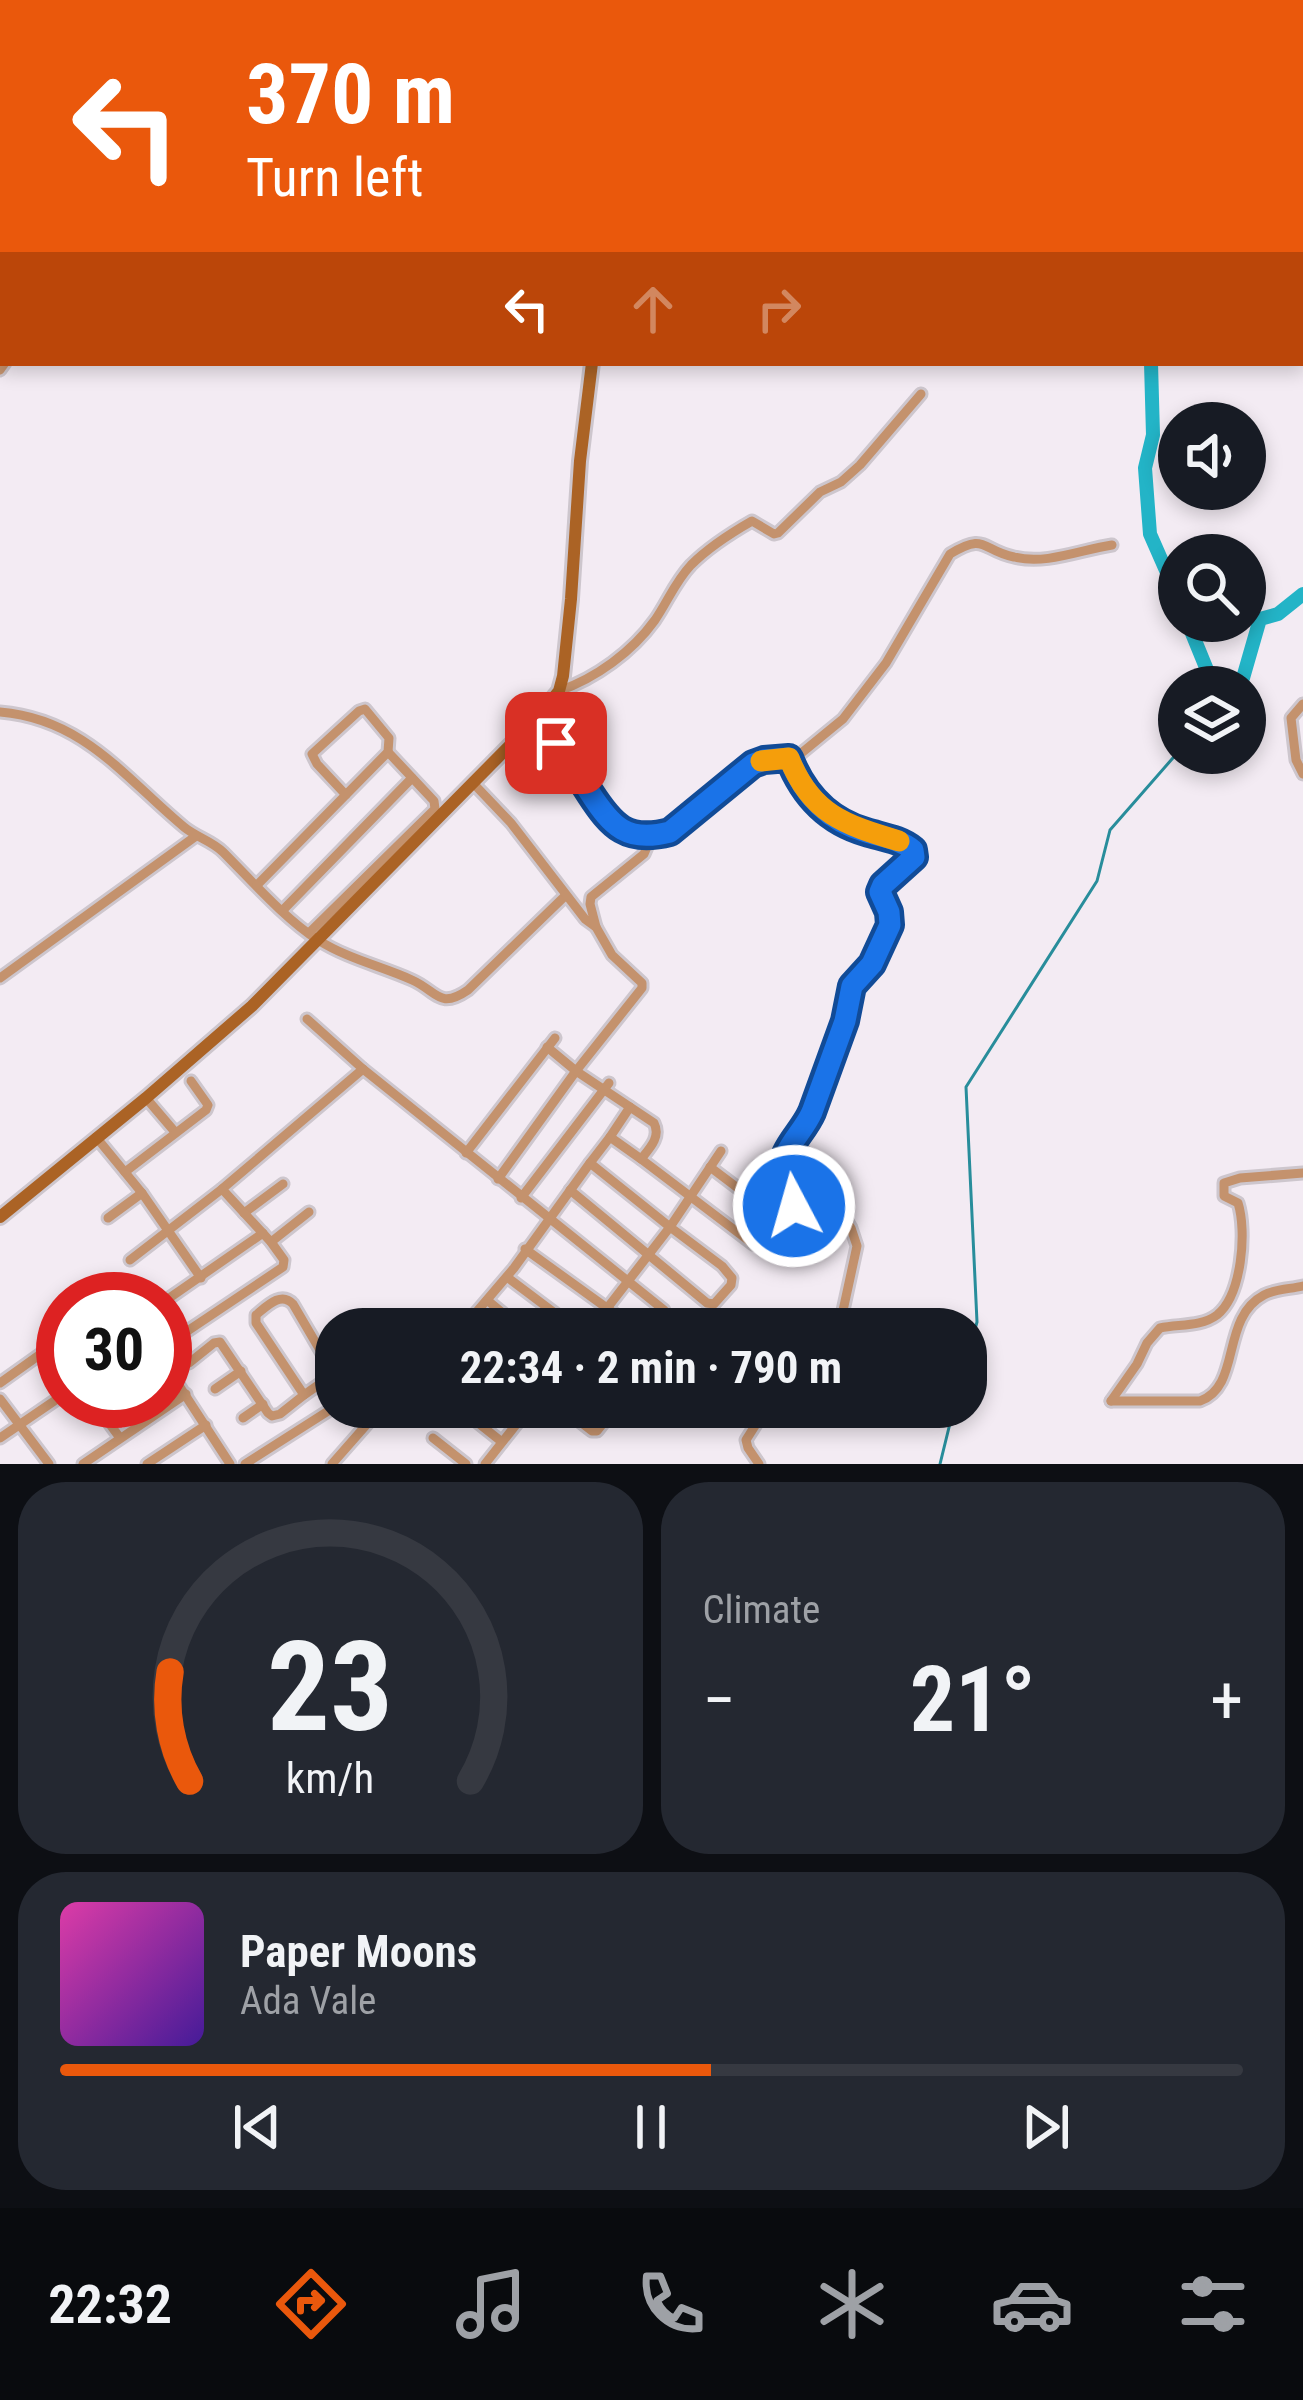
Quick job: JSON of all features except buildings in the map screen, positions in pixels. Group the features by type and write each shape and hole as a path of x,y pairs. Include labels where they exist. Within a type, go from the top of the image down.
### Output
{"street":[{"path":"559,692 592,366"},
{"path":"314,936 559,692 583,682 629,648 652,624 670,590 694,562 752,521 778,533 820,492 842,482 860,465 921,394"},
{"path":"537,718 610,823 644,837 676,828 753,764 789,758 815,745 843,719 886,663 950,554 979,542 1012,557 1044,560 1112,545"},
{"path":"1303,704 1291,718 1296,760 1303,774"},
{"path":"257,885 346,795 388,752 389,738 365,709 315,749 313,758 346,795"},
{"path":"0,712 48,721 97,750 196,836 220,849 314,936 373,967 413,980 444,1000 468,990 566,896"},
{"path":"0,1217 252,1006 435,809 434,800 388,752"},
{"path":"610,1137 753,1244 792,1212 793,1199 782,1173 789,1146 812,1112 845,1021 852,986 872,964 890,925 880,892 883,885 914,857 905,843 835,818 804,791 789,758"},
{"path":"283,910 412,778"},
{"path":"472,782 596,927"},
{"path":"0,978 196,836"},
{"path":"498,1178 642,988 640,980 612,956 590,904 591,897 644,854 644,837"},
{"path":"307,1019 363,1070 661,1308"},
{"path":"466,1153 551,1042 576,1071 606,1086 654,1123 658,1130 640,1159"},
{"path":"130,1260 222,1190 363,1070"},
{"path":"125,1172 208,1108 191,1081"},
{"path":"521,1198 606,1086"},
{"path":"146,1098 175,1132"},
{"path":"480,1308 630,1107"},
{"path":"96,1137 201,1278"},
{"path":"797,1140 851,1228 857,1246 844,1308"},
{"path":"525,1249 607,1308 721,1151"},
{"path":"570,1190 706,1303 714,1304 727,1291 732,1278 727,1271 590,1163"},
{"path":"710,1167 768,1211"},
{"path":"1303,1173 1224,1183 1224,1196 1238,1203 1241,1214 1239,1275 1228,1303 1198,1324 1160,1328 1111,1401 1210,1398 1231,1360 1232,1337 1250,1305 1267,1293 1303,1286"},
{"path":"244,1213 283,1184"},
{"path":"192,1328 283,1267 284,1260 267,1237 222,1190"},
{"path":"108,1219 142,1193"},
{"path":"192,1284 309,1212"},
{"path":"507,1276 549,1308"},
{"path":"304,1395 256,1323 256,1315 269,1304 288,1299 315,1343"},
{"path":"487,1300 497,1308"},
{"path":"192,1361 220,1342 272,1416 315,1388"},
{"path":"0,1383 36,1357"},
{"path":"215,1389 241,1371"},
{"path":"0,1399 49,1464"},
{"path":"192,1403 228,1460 215,1464"},
{"path":"242,1418 263,1404"},
{"path":"0,1438 36,1414"},
{"path":"245,1464 315,1419"},
{"path":"147,1464 206,1425"},
{"path":"113,1428 120,1438"},
{"path":"83,1464 136,1428"},
{"path":"332,1464 363,1428"},
{"path":"484,1428 502,1442"},
{"path":"485,1464 513,1428"},
{"path":"754,1428 746,1440 760,1464"},
{"path":"433,1438 466,1464"},
{"path":"265,1451 274,1464"}],"waterway":[{"path":"1151,366 1153,435 1145,468 1150,534 1158,552"},
{"path":"1246,666 1260,619 1278,614 1303,594"},
{"path":"1196,642 1205,666"},
{"path":"976,1308 966,1087 1097,881 1110,830 1159,774"},
{"path":"940,1464 949,1428"}],"slow traffic":[{"path":"761,761 789,758 804,791 835,818 899,841"}],"route":[{"path":"556,743 610,823 637,835 670,832 753,764 789,758 804,791 835,818 913,850 914,857 880,892 890,925 872,964 852,986 845,1021 807,1125 784,1156 782,1173 794,1206"}]}
